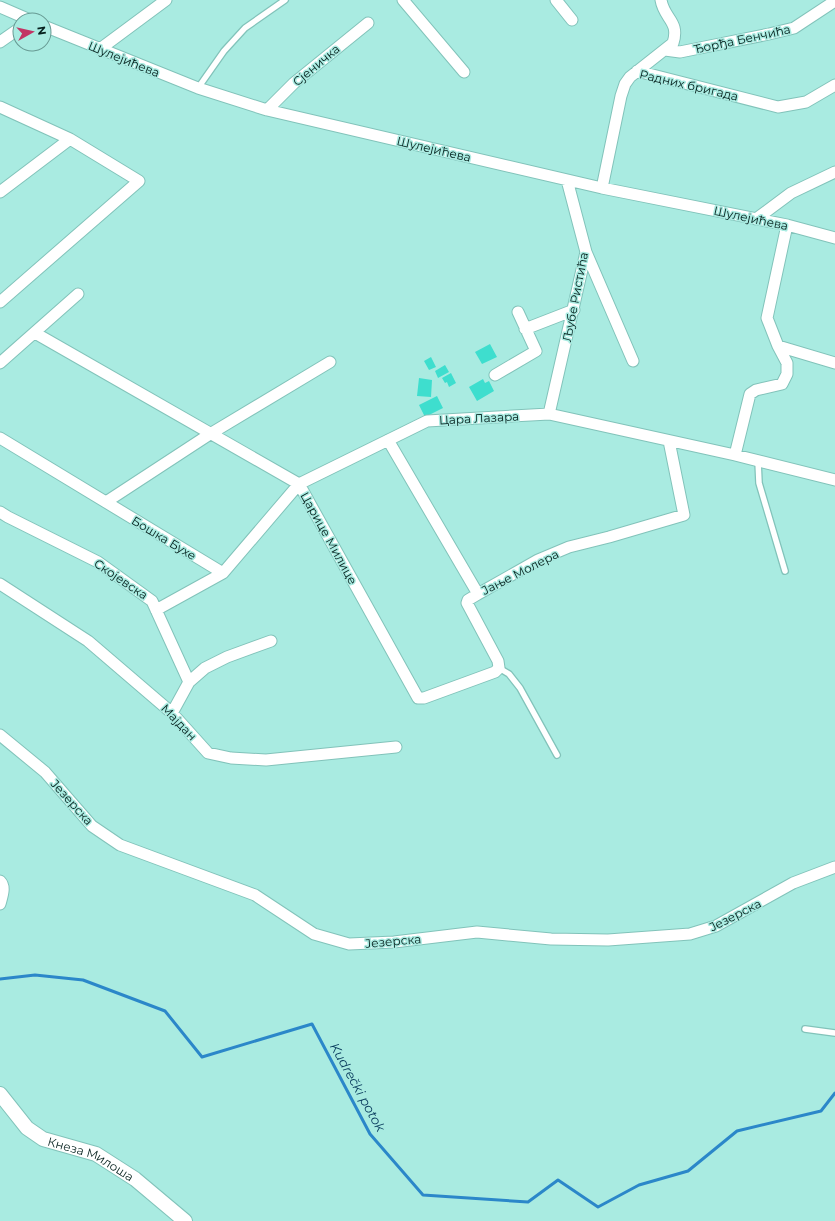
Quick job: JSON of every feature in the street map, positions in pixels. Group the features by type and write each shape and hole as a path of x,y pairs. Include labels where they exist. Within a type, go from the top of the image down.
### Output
{"street":[{"path":"100,49 166,0"},
{"path":"403,0 464,72"},
{"path":"556,0 572,20"},
{"path":"637,71 673,43 675,36 674,27 662,8 662,0"},
{"name":"Ђорђа Бенчића","path":"664,50 680,52 794,28 835,1"},
{"path":"0,7 12,12"},
{"name":"Сјеничка","path":"267,110 294,83 368,23"},
{"name":"Шулејићева","path":"52,29 198,88 267,110 602,188 787,225 835,238"},
{"path":"0,42 12,34"},
{"name":"Радних бригада","path":"602,188 621,96 627,80 637,71 778,107 806,102 835,85"},
{"path":"0,107 70,138 139,181 0,302"},
{"path":"0,192 70,138"},
{"path":"756,219 791,193 835,172"},
{"name":"Љубе Ристића","path":"549,414 574,310 586,252 567,180"},
{"path":"735,455 750,394 756,390 782,384 787,374 787,363 778,346 767,318 787,225"},
{"path":"586,252 633,361"},
{"path":"0,364 78,294"},
{"path":"525,329 574,310"},
{"path":"495,375 536,351 518,312"},
{"name":"Царице Милице","path":"35,333 299,484 418,698 424,698 467,683 495,672 499,668"},
{"path":"778,346 835,363"},
{"path":"106,502 210,434 330,362"},
{"name":"Цара Лазара","path":"156,610 223,573 299,484 428,421 549,414 735,455 835,480"},
{"name":"Бошка Бухе","path":"0,438 223,573"},
{"name":"Јање Молера","path":"388,440 478,594 538,560 569,547 684,515 669,441"},
{"name":"Скојевска","path":"0,512 8,518 98,562 152,601 189,682"},
{"name":"Мајдан","path":"0,584 88,640 172,713 208,753 231,758 266,760 394,747"},
{"path":"478,594 468,600 467,604 498,661 499,668"},
{"path":"172,713 189,682 205,668 227,657 271,641"},
{"name":"Језерска","path":"0,734 45,772 92,826 120,845 255,895 314,934 349,944 394,942 477,932 551,939 608,940 690,934 716,926 793,883 835,867"},
{"path":"0,881 3,883 4,890 0,904"},
{"name":"Кнеза Милоша","path":"0,1094 27,1128 43,1139 96,1154 135,1179 185,1221"}],"lane":[{"path":"198,88 224,51 245,28 285,0"},
{"path":"758,461 759,483 785,571"},
{"path":"499,668 509,674 520,688 557,755"},
{"path":"805,1029 835,1033"}],"building":[{"path":"490,344 497,357 482,364 475,352"},
{"path":"431,357 436,367 429,370 424,361"},
{"path":"445,365 449,372 438,378 435,371"},
{"path":"451,373 456,383 449,387 447,382 445,383 442,378"},
{"path":"419,378 432,380 431,397 417,396"},
{"path":"483,379 485,383 489,381 494,391 477,401 469,387"},
{"path":"437,396 443,408 425,417 419,405"}],"waterway":[{"name":"Kudrečki potok","path":"0,979 35,975 83,980 165,1011 202,1057 312,1024 370,1134 423,1195 528,1202 558,1180 598,1207 639,1185 688,1171 737,1131 821,1111 835,1093"}]}
